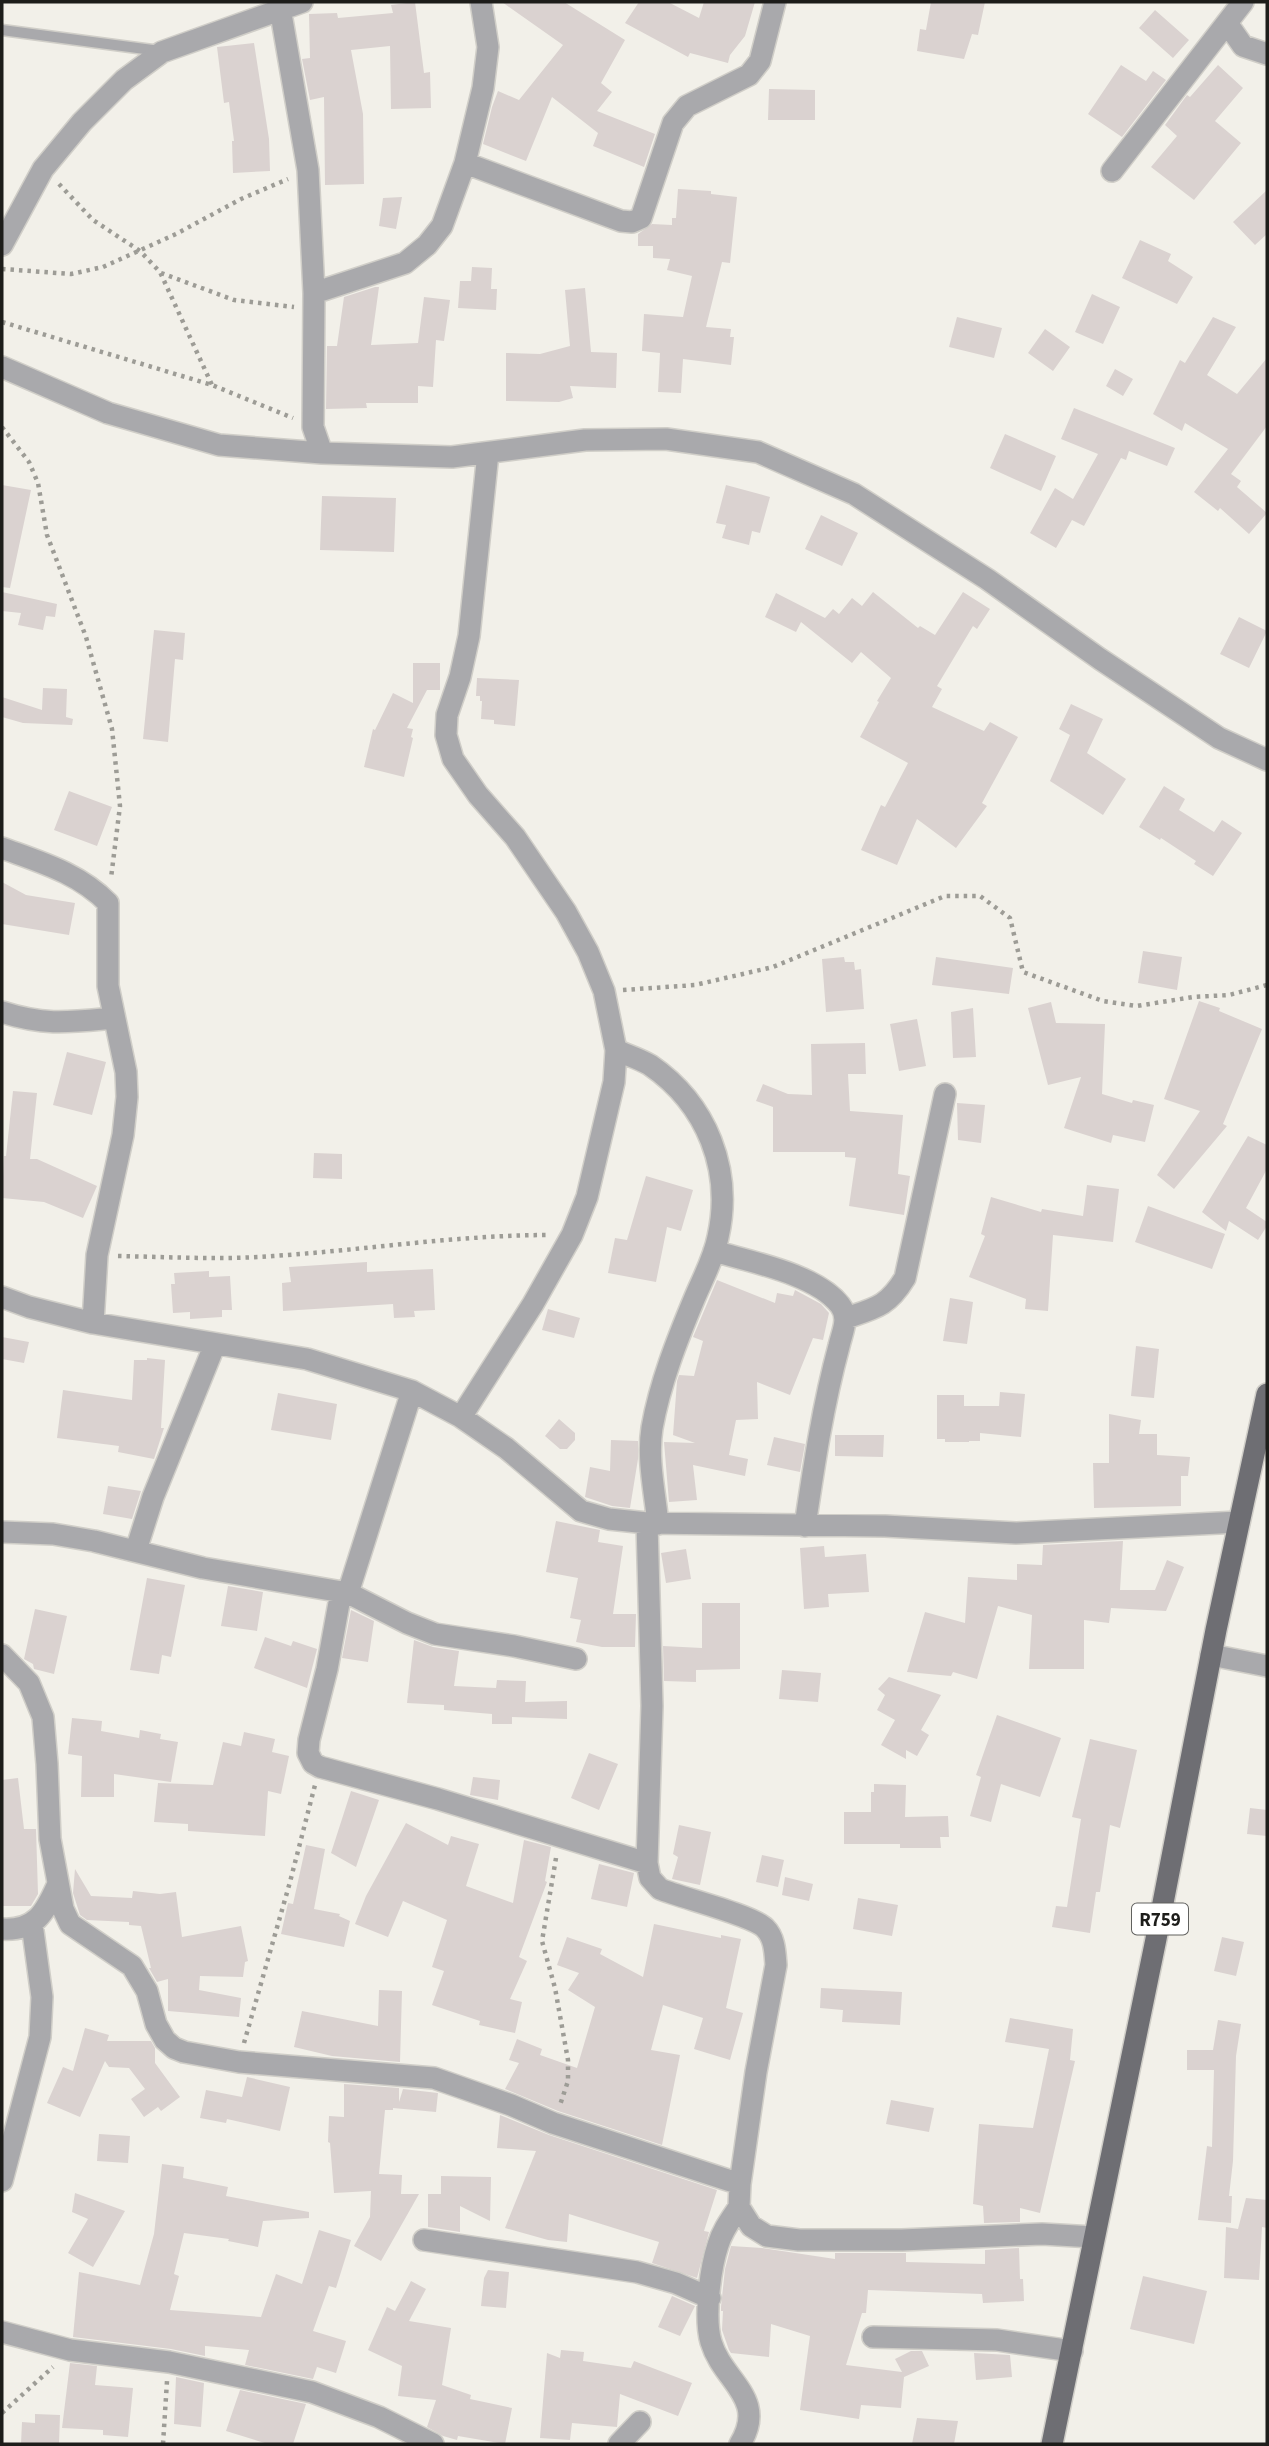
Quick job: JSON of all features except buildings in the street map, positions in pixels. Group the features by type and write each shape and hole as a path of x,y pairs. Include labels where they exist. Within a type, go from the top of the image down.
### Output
{"main road":[{"name":"R759","path":"1052,2444 1156,1939 1211,1655 1267,1394"}],"street":[{"path":"2,245 43,169 82,122 124,80 162,52 302,2"},
{"path":"313,301 405,263 427,245 442,226 465,163 483,88 488,47 481,2"},
{"path":"465,163 621,221 637,221 641,218 673,123 687,106 749,75 760,61 775,2"},
{"path":"1112,171 1244,2"},
{"path":"280,8 308,170 313,301 313,427 322,453"},
{"path":"1227,23 1243,46 1267,54"},
{"path":"2,367 108,413 219,445 322,453 452,457 585,440 666,439 758,452 854,494 987,579 1219,738 1267,760"},
{"path":"461,1418 533,1304 572,1235 587,1197 614,1082 616,1050 604,991 566,912 516,837 478,796 465,777 453,759 446,735 447,715 460,677 469,636 488,453"},
{"path":"2,848 68,872 95,889 108,902 108,986 126,1072 127,1097 123,1135 97,1255 93,1322"},
{"path":"2,1012 41,1022 57,1023 114,1018"},
{"path":"616,1050 648,1064 669,1080 698,1114 714,1144 722,1196 721,1220 714,1251 674,1349 652,1432 652,1706 647,1863 650,1878 660,1889 749,1918 765,1927 775,1950 776,1965 756,2072 739,2207 717,2245 710,2298 709,2329 712,2344 720,2362 749,2406 750,2419 740,2444"},
{"path":"846,1318 882,1306 895,1294 905,1278 945,1094"},
{"path":"714,1251 793,1275 828,1293 841,1307 846,1318 828,1384 805,1526"},
{"path":"2,1297 29,1307 93,1322 307,1359 412,1391 461,1418 506,1448 580,1511 609,1519 652,1524 885,1527 1016,1533 1239,1522"},
{"path":"136,1550 157,1485 215,1344"},
{"path":"412,1391 344,1593 308,1754 320,1768 438,1799 647,1863"},
{"path":"2,1532 53,1534 136,1550 203,1569 344,1593 435,1634 576,1659"},
{"path":"2,1655 29,1683 43,1717 50,1839 63,1909 70,1924 132,1966 147,1991 156,2024 165,2040 174,2048 239,2062 434,2078 553,2123 740,2184"},
{"path":"1211,1655 1267,1666"},
{"path":"2,1928 32,1924 46,1910 57,1886"},
{"path":"2,2181 40,2037 42,1997 32,1924"},
{"path":"739,2207 751,2226 767,2236 799,2240 902,2240 1042,2234 1093,2237"},
{"path":"424,2240 637,2272 676,2283 710,2298"},
{"path":"2,2332 70,2350 169,2362 312,2392 379,2417 433,2444"},
{"path":"873,2337 997,2340 1072,2351"},
{"path":"620,2444 640,2422"}],"lane":[{"path":"2,30 162,52"}],"path":[{"path":"43,169 93,220 140,251 160,272 212,385"},
{"path":"2,269 71,274 103,267 176,234 241,199 308,170"},
{"path":"160,272 234,300 313,301"},
{"path":"2,322 212,385 313,427"},
{"path":"2,427 29,462 38,483 47,535 86,637 113,729 120,806 108,902"},
{"path":"604,991 695,985 773,967 945,897 980,897 1010,918 1023,972 1103,1001 1137,1006 1193,997 1229,995 1267,985"},
{"path":"97,1255 181,1258 271,1256 497,1235 572,1235"},
{"path":"239,2062 320,1768"},
{"path":"553,2123 568,2081 568,2060 555,1988 542,1941 559,1836"},
{"path":"2,2413 70,2350"},
{"path":"163,2444 169,2362"}]}
